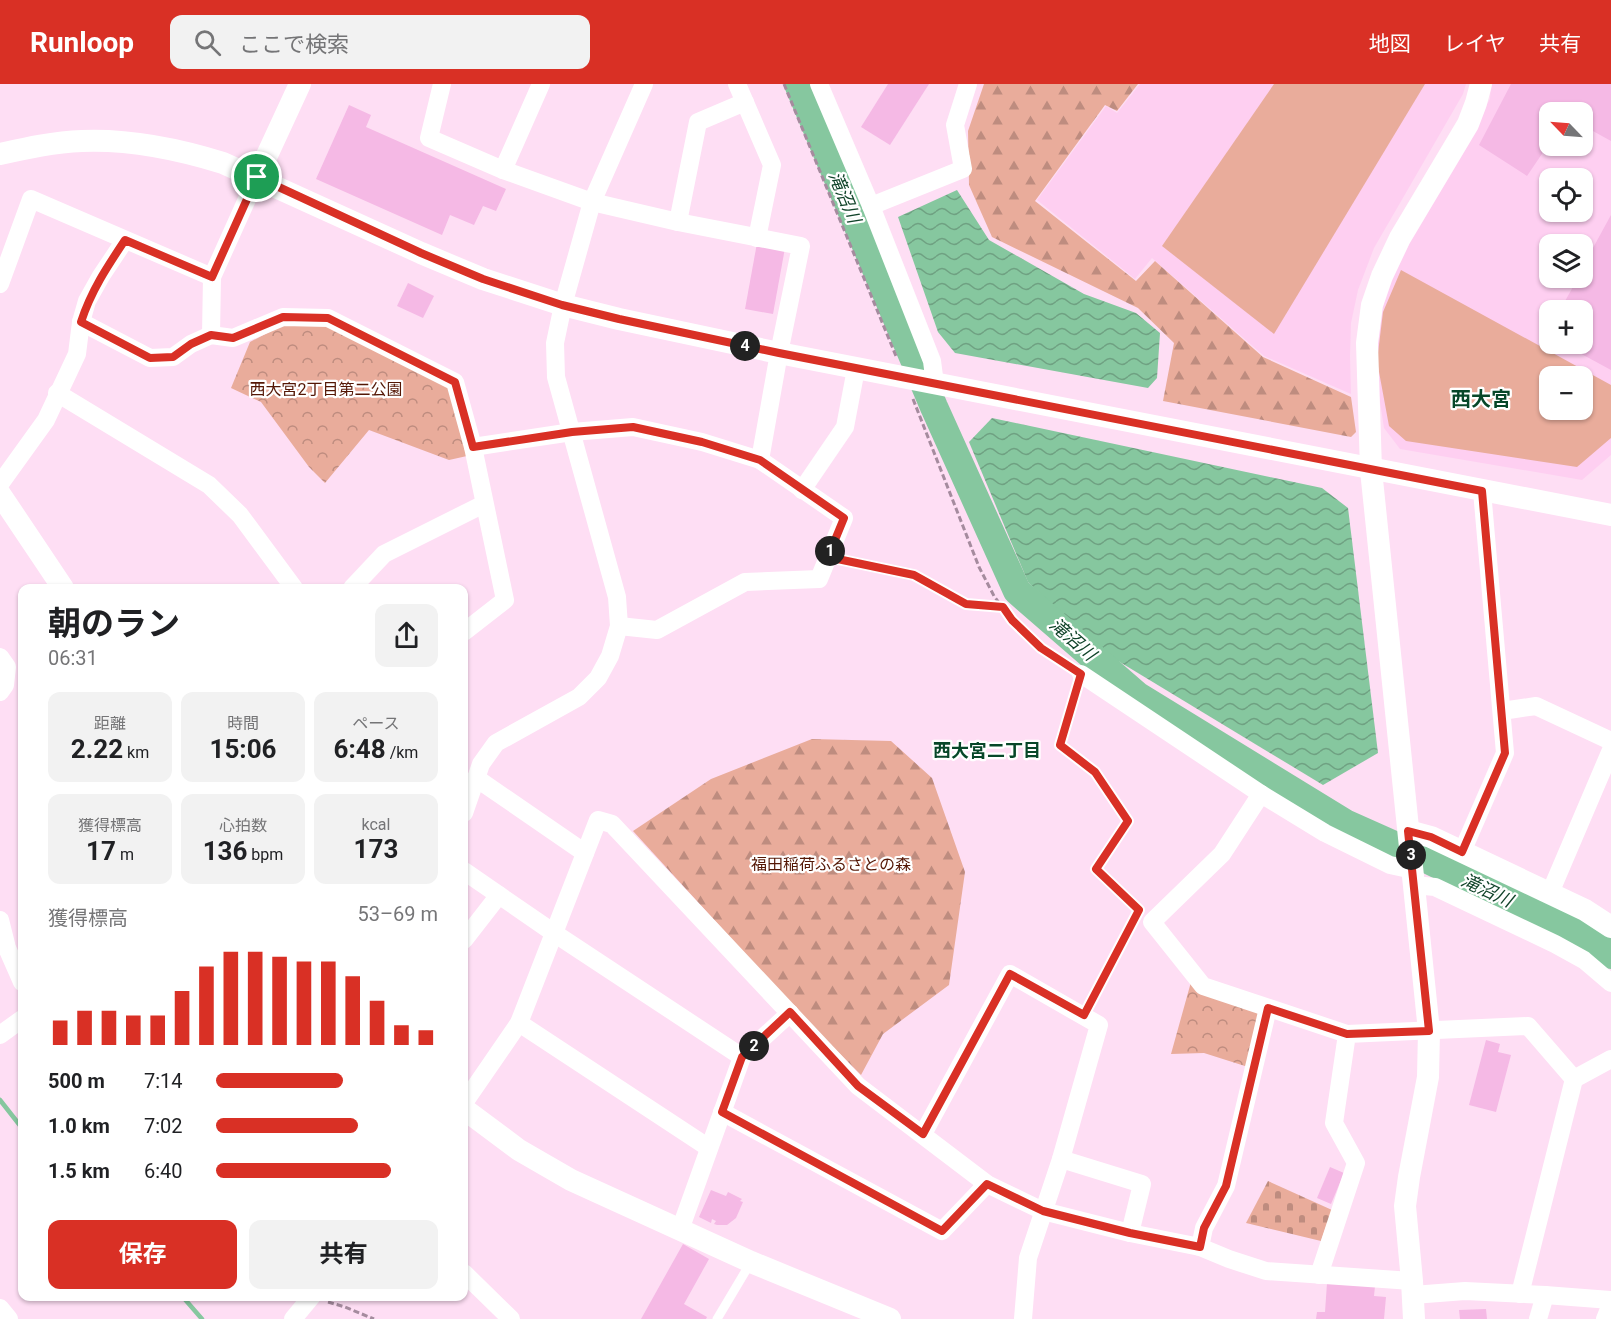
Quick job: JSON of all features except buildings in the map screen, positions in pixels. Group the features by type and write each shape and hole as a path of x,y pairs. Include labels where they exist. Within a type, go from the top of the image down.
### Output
{"street":[{"path":"211,335 212,277 300,84"},
{"path":"442,84 429,138 503,170 592,202 678,222 801,246 760,460"},
{"path":"503,170 541,84"},
{"path":"468,800 481,764 496,743 579,697 598,678 610,656 619,626 617,597 556,377 555,343 562,305 592,202 644,84"},
{"path":"737,84 772,165 757,238"},
{"path":"819,84 871,206 932,361 921,381"},
{"path":"871,206 963,169 955,125 968,84"},
{"path":"1414,1319 1405,1206 1428,1077 1429,1031 1371,470 1367,343 1372,305 1382,276 1400,238 1468,124 1481,84"},
{"path":"678,222 698,122 745,102"},
{"path":"0,154 39,145 82,141 128,142 165,147 224,163 462,271 562,305 856,369 1611,515"},
{"path":"0,284 31,199 212,277"},
{"path":"60,584 1,496 46,420 77,354 81,322 87,301 125,240"},
{"path":"81,322 150,358 173,357 191,344 211,335 233,338 283,317 328,318 455,382 473,447 505,600 468,629"},
{"path":"802,490 845,427 856,369"},
{"path":"57,393 209,485 240,515 291,584"},
{"path":"473,447 572,432 633,427 702,442 760,460 844,518 819,579 745,582 657,630 619,626"},
{"path":"1462,852 1505,753 1482,491"},
{"path":"356,584 384,554 484,504"},
{"path":"0,657 7,667 5,685 0,692"},
{"path":"1081,674 1261,794 1325,833 1390,865 1413,873 1435,887 1555,944 1584,960 1611,983"},
{"path":"1502,711 1536,706 1611,741"},
{"path":"1550,893 1611,750"},
{"path":"476,778 585,853"},
{"path":"1261,794 1222,854 1145,916 1203,986 1347,1034 1528,1026 1574,1079"},
{"path":"468,1097 519,1023 598,819 612,824 858,1086 987,1184 1043,1211 1130,1233 1200,1247 1266,1271 1319,1275 1413,1288 1545,1295 1611,1302 1605,1319"},
{"path":"1409,834 1431,837 1585,910 1611,927"},
{"path":"468,874 742,1057"},
{"path":"468,935 499,895"},
{"path":"0,920 7,948 18,973"},
{"path":"923,1134 1010,974 1100,1025 1061,1159 1028,1258 1023,1319"},
{"path":"1200,1247 1204,1228 1226,1186 1268,1008"},
{"path":"680,1230 742,1057 790,1012"},
{"path":"0,1035 18,1022"},
{"path":"519,1023 709,1148"},
{"path":"1319,1275 1356,1163 1334,1123 1347,1034"},
{"path":"1520,1294 1574,1079 1611,1059"},
{"path":"468,1112 519,1150 571,1180 751,1262 890,1319"},
{"path":"722,1112 942,1231 987,1184"},
{"path":"1061,1159 1142,1184 1130,1233"},
{"path":"468,1277 510,1319"},
{"path":"1538,1319 1545,1295"},
{"path":"293,1319 308,1301"},
{"path":"0,1308 9,1319"}],"lane":[{"path":"717,1319 751,1262"}],"path":[{"path":"784,84 921,381 979,567 994,596 1012,620 1041,648 1081,674 1060,745 1095,772 1128,821 1096,869 1145,916 1084,1015"},
{"path":"828,557 914,575 966,604 1003,607"},
{"path":"328,1301 375,1319"}],"shaded area":[{"path":"1140,84 1466,84 1463,94 1374,248 1358,290 1351,323 1351,394 1264,356 1152,258 1135,279 1037,200 1106,106 1117,113"},
{"path":"1491,84 1611,84 1611,455 1582,480 1400,449 1384,428 1374,363 1379,313 1394,263 1490,99"}],"green space":[{"path":"984,84 1138,84 1117,111 1105,105 1035,201 1136,281 1155,261 1263,357 1351,397 1356,432 1351,437 1163,401 1174,343 1138,308 992,237 969,185 968,131"},
{"path":"1274,84 1425,84 1274,334 1162,246"},
{"path":"1401,270 1539,346 1539,354 1554,354 1576,366 1539,366 1539,420 1593,420 1593,375 1611,385 1611,438 1577,467 1406,441 1389,426 1377,361 1383,312"},
{"name":"西大宮2丁目第二公園","path":"288,322 328,323 452,385 467,456 449,460 369,430 325,483 309,467 261,402 231,388 250,342"},
{"name":"福田稲荷ふるさとの森","path":"812,739 891,741 932,778 965,872 949,985 883,1034 861,1075 802,1016 633,831 711,779"},
{"path":"1191,982 1257,1012 1261,1018 1248,1067 1204,1053 1171,1054"},
{"path":"1268,1181 1332,1210 1321,1241 1246,1223"}],"water":[{"path":"957,190 989,240 1084,294 1136,313 1160,333 1157,378 1148,388 955,353 938,332 898,217"},
{"path":"992,418 1322,488 1348,508 1378,753 1323,785 1095,647 1028,582 969,442"}],"waterway":[{"name":"滝沼川","path":"798,84 934,407 1017,591 1138,696 1345,823 1428,860 1578,933 1611,955"},
{"path":"0,1100 18,1123"},
{"path":"186,1301 202,1319"}],"district":[{"name":"西大宮","path":"1481,399"},
{"name":"西大宮二丁目","path":"987,750"}],"route":[{"path":"257,177 421,253 483,279 562,305 779,353 1482,491 1505,753 1462,852 1431,837 1408,831 1429,1031 1347,1034 1268,1008 1226,1186 1204,1228 1200,1247 1130,1233 1043,1211 987,1184 942,1231 722,1112 742,1057 790,1012 858,1086 923,1134 1010,974 1084,1015 1139,910 1096,869 1128,821 1095,772 1060,745 1081,674 1041,648 1012,620 1003,607 966,604 914,575 828,557 844,518 760,460 702,442 633,427 572,432 473,447 455,382 328,318 283,317 233,338 211,335 191,344 173,357 150,358 81,322 87,301 125,240 212,277 257,177"}]}
